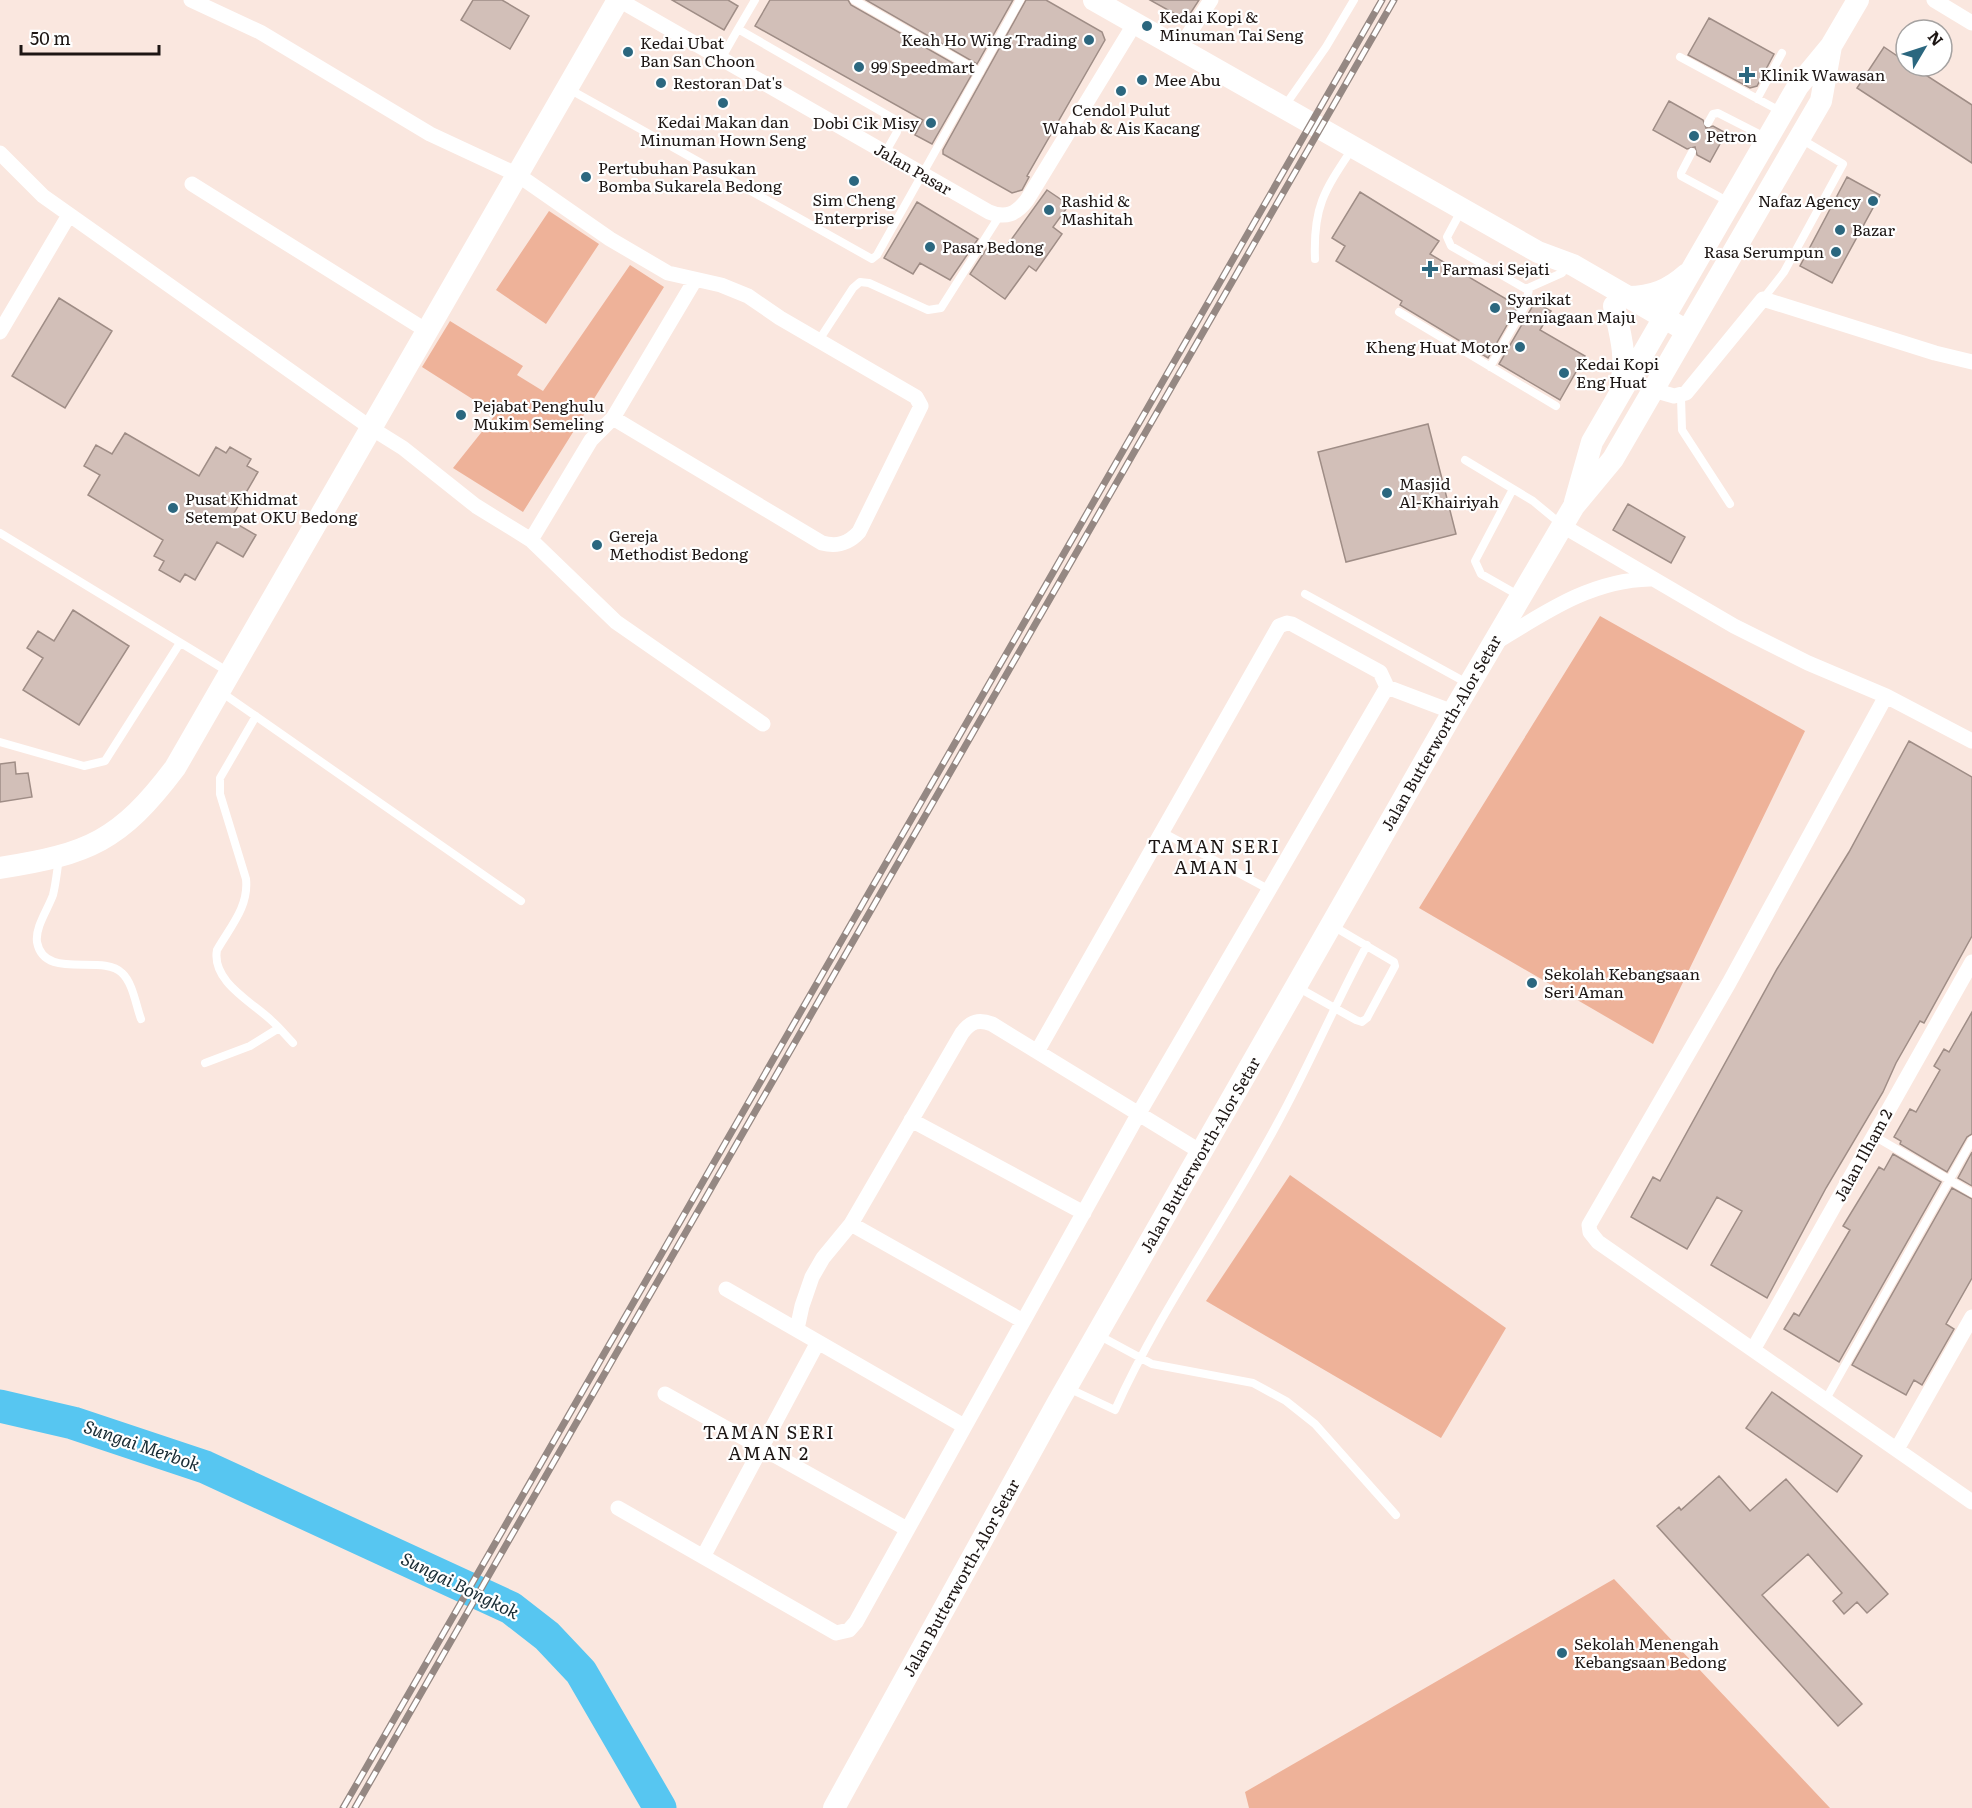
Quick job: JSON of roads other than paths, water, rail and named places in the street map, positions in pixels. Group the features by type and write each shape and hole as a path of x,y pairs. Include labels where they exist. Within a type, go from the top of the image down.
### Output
{"main road":[{"path":"0,868 59,857 100,841 130,820 153,797 175,768 619,0"},
{"path":"1094,0 1538,252 1573,265 1621,301 1663,291 1692,270"},
{"name":"Jalan Butterworth-Alor Setar","path":"1574,506 1588,451 1803,78 1831,46 1855,1"},
{"name":"Jalan Butterworth-Alor Setar","path":"834,1808 1067,1387 1453,712 1574,506 1613,459 1799,139 1825,91 1831,46"},
{"path":"1538,252 1562,273 1621,301 1683,338"},
{"path":"1617,399 1624,374 1621,301"}],"street":[{"path":"191,0 260,32 430,135 518,175 546,192 610,239 668,273 748,296 916,397 921,406 858,532 841,544 822,543 613,418"},
{"name":"Jalan Pasar","path":"619,0 989,212 1000,215"},
{"path":"1179,49 1211,0"},
{"path":"1934,0 1972,23"},
{"path":"1000,215 1015,213 1027,200 1135,23"},
{"path":"0,153 30,186 371,428 403,448 476,506 531,540 616,622 763,724"},
{"path":"192,184 427,331"},
{"path":"0,332 69,215"},
{"path":"531,540 591,440 613,418 695,279"},
{"path":"1653,390 1681,397 1691,389 1763,299 1935,353 1972,362"},
{"path":"1563,526 1650,579 1734,626 1808,663 1886,696 1972,741"},
{"path":"1492,645 1570,598 1605,584 1627,579 1650,579"},
{"path":"1038,1050 1280,626 1287,623 1292,624 1380,672 1387,687 1453,712"},
{"path":"618,1508 704,1555 836,1633 843,1633 856,1622 1139,1113 1387,687"},
{"path":"1886,696 1729,983 1589,1225 1590,1232 1598,1242 1971,1498"},
{"name":"Jalan Ilham 2","path":"1754,1348 1874,1136 1968,978 1972,962"},
{"path":"798,1329 802,1306 812,1277 823,1258 851,1224 962,1033 972,1023 978,1021 992,1024 1038,1050 1201,1152"},
{"path":"911,1120 1083,1213"},
{"path":"851,1224 1023,1322"},
{"path":"726,1288 964,1426"},
{"path":"1897,1449 1972,1317"},
{"path":"704,1555 760,1445 818,1342"},
{"path":"665,1394 907,1529"}],"lane":[{"path":"721,59 755,0"},
{"path":"854,0 980,72"},
{"path":"567,88 868,259 877,255 1020,0"},
{"path":"1283,109 1326,47 1354,0"},
{"path":"738,29 896,120 897,132 885,153"},
{"path":"1757,99 1782,53"},
{"path":"1680,57 1783,113"},
{"path":"1708,123 1713,114 1718,113 1768,138"},
{"path":"1763,299 1784,272 1843,164 1799,139"},
{"path":"1315,259 1314,238 1324,191 1353,148"},
{"path":"1692,152 1680,173 1682,176 1730,203"},
{"path":"1462,209 1448,233 1448,244 1521,287 1528,288 1562,273"},
{"path":"819,340 853,288 860,282 869,283 928,310 941,308 1000,215"},
{"path":"1490,367 1526,304 1528,288"},
{"path":"1399,312 1556,406"},
{"path":"1681,397 1682,430 1730,504"},
{"path":"1465,460 1548,512 1563,526"},
{"path":"1513,489 1474,561 1481,574 1521,597"},
{"path":"0,533 180,643 225,682 256,716 521,901"},
{"path":"1305,594 1469,685"},
{"path":"0,742 84,766 105,761 180,643"},
{"path":"256,716 220,778 220,794 248,892 246,902 217,950 215,959 220,971 231,986 293,1043"},
{"path":"1162,832 1270,890"},
{"path":"59,857 52,896 38,932 37,943 42,953 67,965 113,967 123,973 141,1019"},
{"path":"1296,987 1356,1020 1362,1022 1367,1018 1395,966 1390,958 1331,925"},
{"path":"1067,1387 1115,1410 1139,1357 1277,1124 1333,1008 1367,945"},
{"path":"205,1063 250,1046 279,1028"},
{"path":"1874,1136 1972,1193"},
{"path":"1826,1399 1972,1140"},
{"path":"1097,1334 1152,1364 1253,1383 1286,1401 1315,1424 1396,1515"}],"waterway":[{"name":"Sungai Bongkok","path":"0,1406 73,1423 205,1467 511,1608 547,1636 581,1672 660,1808"}],"railway":[{"path":"343,1808 1382,0"},
{"path":"355,1808 1394,0"}],"place":[{"name":"Kedai Kopi & Minuman Tai Seng","path":"1147,26"},
{"name":"Keah Ho Wing Trading","path":"1089,40"},
{"name":"Kedai Ubat Ban San Choon","path":"628,52"},
{"name":"99 Speedmart","path":"859,67"},
{"name":"Klinik Wawasan","path":"1747,75"},
{"name":"Mee Abu","path":"1142,80"},
{"name":"Restoran Dat's","path":"661,83"},
{"name":"Cendol Pulut Wahab & Ais Kacang","path":"1121,91"},
{"name":"Kedai Makan dan Minuman Hown Seng","path":"723,103"},
{"name":"Dobi Cik Misy","path":"931,123"},
{"name":"Petron","path":"1694,136"},
{"name":"Pertubuhan Pasukan Bomba Sukarela Bedong","path":"586,177"},
{"name":"Sim Cheng Enterprise","path":"854,181"},
{"name":"Nafaz Agency","path":"1873,201"},
{"name":"Rashid & Mashitah","path":"1049,210"},
{"name":"Bazar","path":"1840,230"},
{"name":"Pasar Bedong","path":"930,247"},
{"name":"Rasa Serumpun","path":"1836,252"},
{"name":"Farmasi Sejati","path":"1430,269"},
{"name":"Syarikat Perniagaan Maju","path":"1495,308"},
{"name":"Kheng Huat Motor","path":"1520,347"},
{"name":"Kedai Kopi Eng Huat","path":"1564,373"},
{"name":"Pejabat Penghulu Mukim Semeling","path":"461,415"},
{"name":"Masjid Al-Khairiyah","path":"1387,493"},
{"name":"Pusat Khidmat Setempat OKU Bedong","path":"173,508"},
{"name":"Gereja Methodist Bedong","path":"597,545"},
{"name":"Sekolah Kebangsaan Seri Aman","path":"1532,983"},
{"name":"Sekolah Menengah Kebangsaan Bedong","path":"1562,1653"}],"district":[{"name":"TAMAN SERI AMAN 1","path":"1214,857"},
{"name":"TAMAN SERI AMAN 2","path":"769,1443"}],"water label":[{"name":"Sungai Merbok","path":"142,1446"}]}
